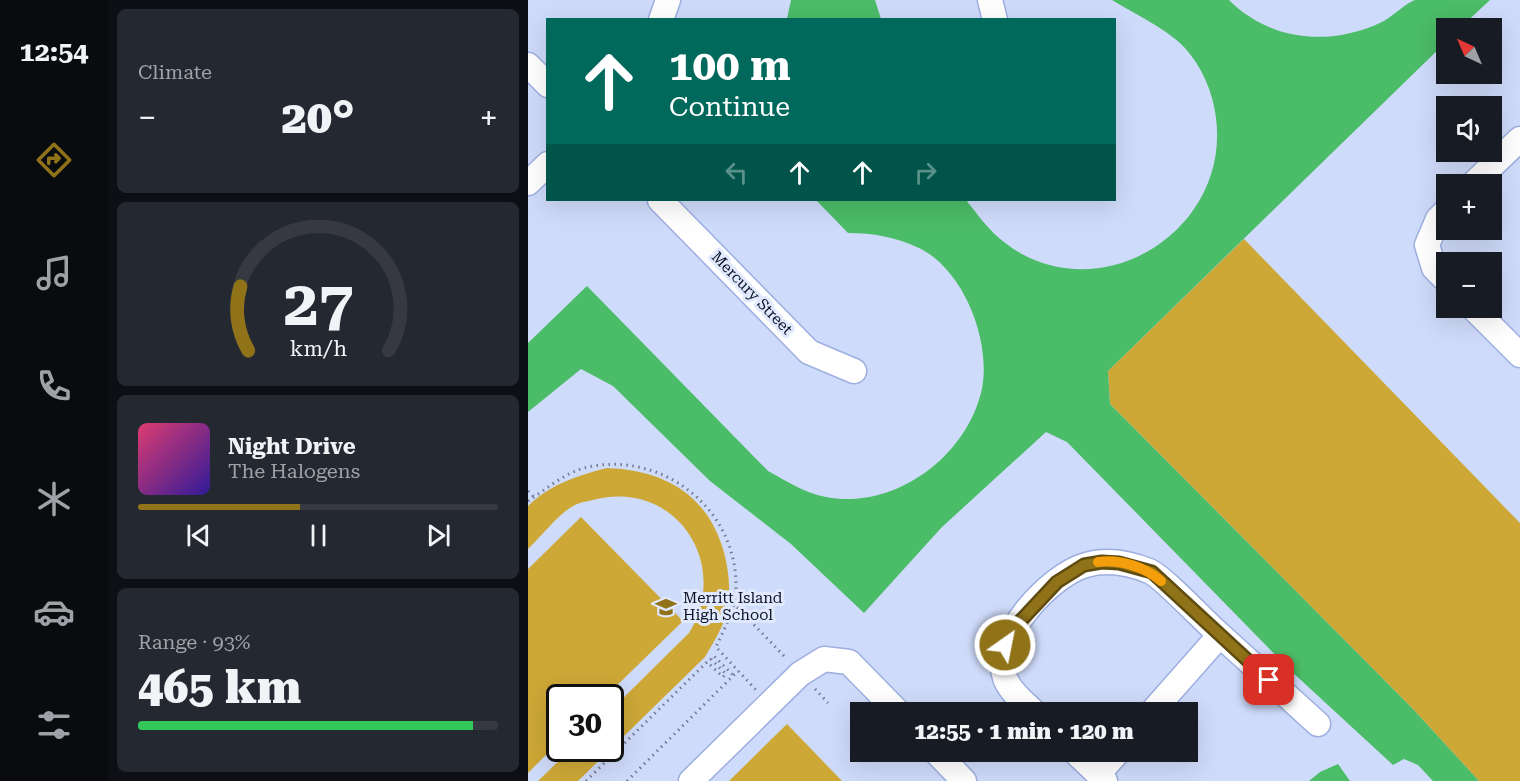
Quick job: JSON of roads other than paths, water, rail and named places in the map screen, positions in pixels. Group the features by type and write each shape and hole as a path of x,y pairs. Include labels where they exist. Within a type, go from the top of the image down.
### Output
{"street":[{"path":"662,18 668,0"},
{"path":"990,0 994,18"},
{"path":"528,65 546,83"},
{"path":"1483,174 1520,139"},
{"path":"528,183 546,166"},
{"name":"Mercury Street","path":"661,201 809,352 854,371"},
{"path":"1436,222 1427,245 1436,270"},
{"path":"1483,318 1520,355"},
{"path":"1024,702 1011,690 1005,678 1002,656 1011,631 1039,599 1069,573 1084,565 1102,562 1119,563 1152,572 1318,724"},
{"path":"1161,702 1220,635"},
{"path":"691,781 800,674 824,659 849,662 888,702"},
{"path":"946,762 964,781"},
{"path":"1085,762 1101,778 1111,762"}],"place":[{"name":"Merritt Island High School","path":"666,607"}]}
